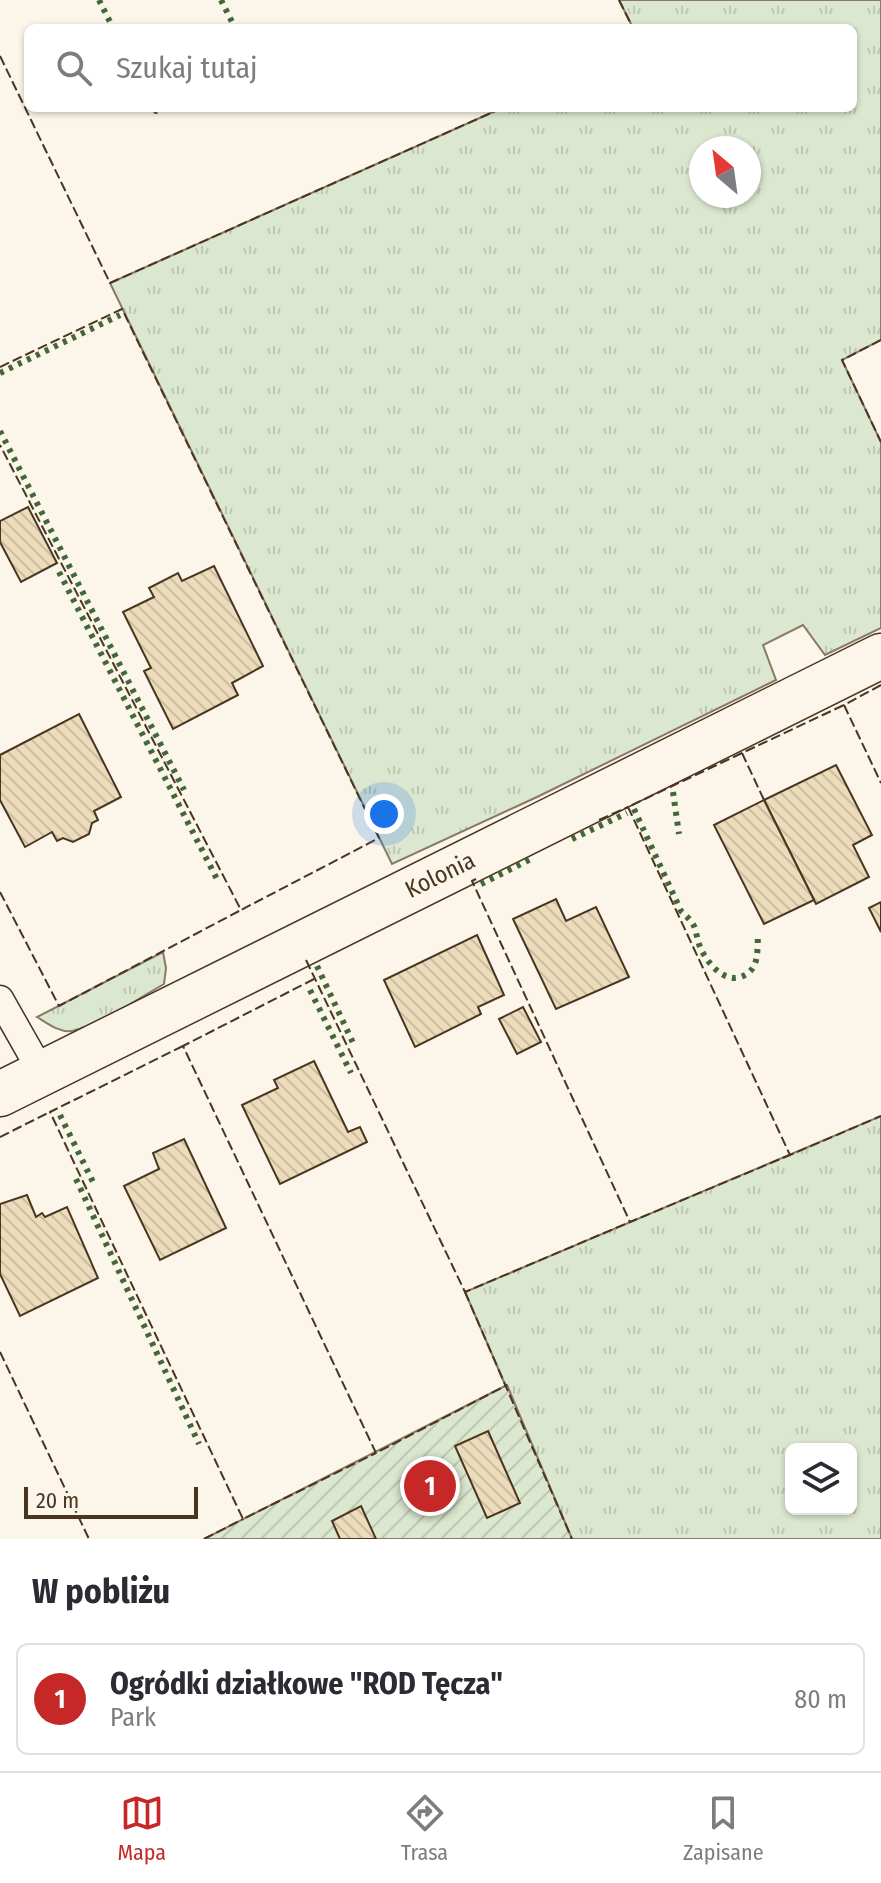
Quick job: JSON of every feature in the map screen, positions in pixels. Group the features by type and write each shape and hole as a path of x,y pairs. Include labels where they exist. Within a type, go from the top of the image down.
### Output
{"street":[{"name":"Kolonia","path":"0,1094 881,656"}],"lane":[{"path":"0,999 42,1073"}],"green space":[{"path":"619,0 881,0 881,340 842,360 881,442 881,628 825,655 803,625 763,645 776,680 392,864 110,283 493,112 857,112 857,24 631,24"},
{"path":"163,952 166,968 164,984 106,1018 67,1031 37,1017"},
{"path":"881,1116 881,1539 572,1539 465,1292"},
{"path":"507,1385 572,1539 204,1539"}],"building":[{"path":"28,507 57,563 21,582 0,542 0,521"},
{"path":"214,566 263,666 232,683 238,695 173,729 144,671 151,668 123,612 154,597 149,588 178,573 182,581"},
{"path":"79,714 121,797 94,811 98,820 92,823 89,834 73,842 63,838 57,841 52,832 25,847 0,800 0,755"},
{"path":"836,765 872,835 853,845 869,877 816,904 764,800"},
{"path":"764,800 814,900 764,924 714,825"},
{"path":"556,899 566,921 596,907 629,977 556,1009 513,919"},
{"path":"881,902 881,932 869,908"},
{"path":"477,935 504,995 478,1007 481,1014 415,1047 384,980"},
{"path":"523,1007 541,1042 517,1054 499,1019"},
{"path":"314,1061 348,1132 360,1127 367,1142 280,1184 242,1105 278,1088 274,1080"},
{"path":"184,1139 226,1228 160,1260 124,1186 159,1169 153,1153"},
{"path":"27,1195 36,1217 42,1213 45,1217 67,1207 98,1278 20,1316 0,1274 0,1204"},
{"path":"488,1431 520,1503 487,1518 455,1446"},
{"path":"361,1506 376,1539 340,1539 332,1521"}],"hedge":[{"path":"99,0 111,24"},
{"path":"221,0 233,24"},
{"path":"0,373 120,315"},
{"path":"0,431 184,790"},
{"path":"59,572 219,883"},
{"path":"673,792 679,834"},
{"path":"634,809 681,911 693,924 701,950 709,963 720,973 733,978 746,974 756,960 758,934"},
{"path":"572,839 627,813"},
{"path":"481,884 533,858"},
{"path":"317,966 354,1045"},
{"path":"310,990 351,1073"},
{"path":"60,1115 93,1182"},
{"path":"76,1179 199,1444"}],"fence":[{"path":"619,0 631,24"},
{"path":"0,56 24,106"},
{"path":"27,112 110,283 493,112"},
{"path":"0,367 122,309 379,838 241,910 0,445"},
{"path":"881,340 842,360 881,442"},
{"path":"881,685 844,705 881,783"},
{"path":"764,800 742,753 844,705"},
{"path":"742,753 628,807 790,1155 881,1116"},
{"path":"599,820 628,807"},
{"path":"476,879 472,881 630,1222 790,1155"},
{"path":"0,892 59,1006 241,910"},
{"path":"306,960 465,1292 630,1222"},
{"path":"314,979 183,1046 376,1453 507,1385"},
{"path":"183,1046 50,1112 243,1519 376,1453"},
{"path":"0,1137 50,1112"},
{"path":"465,1292 572,1539"},
{"path":"0,1352 89,1539"},
{"path":"204,1539 243,1519"}],"place":[{"name":"Ogródki działkowe \"ROD Tęcza\"","path":"430,1486"}]}
